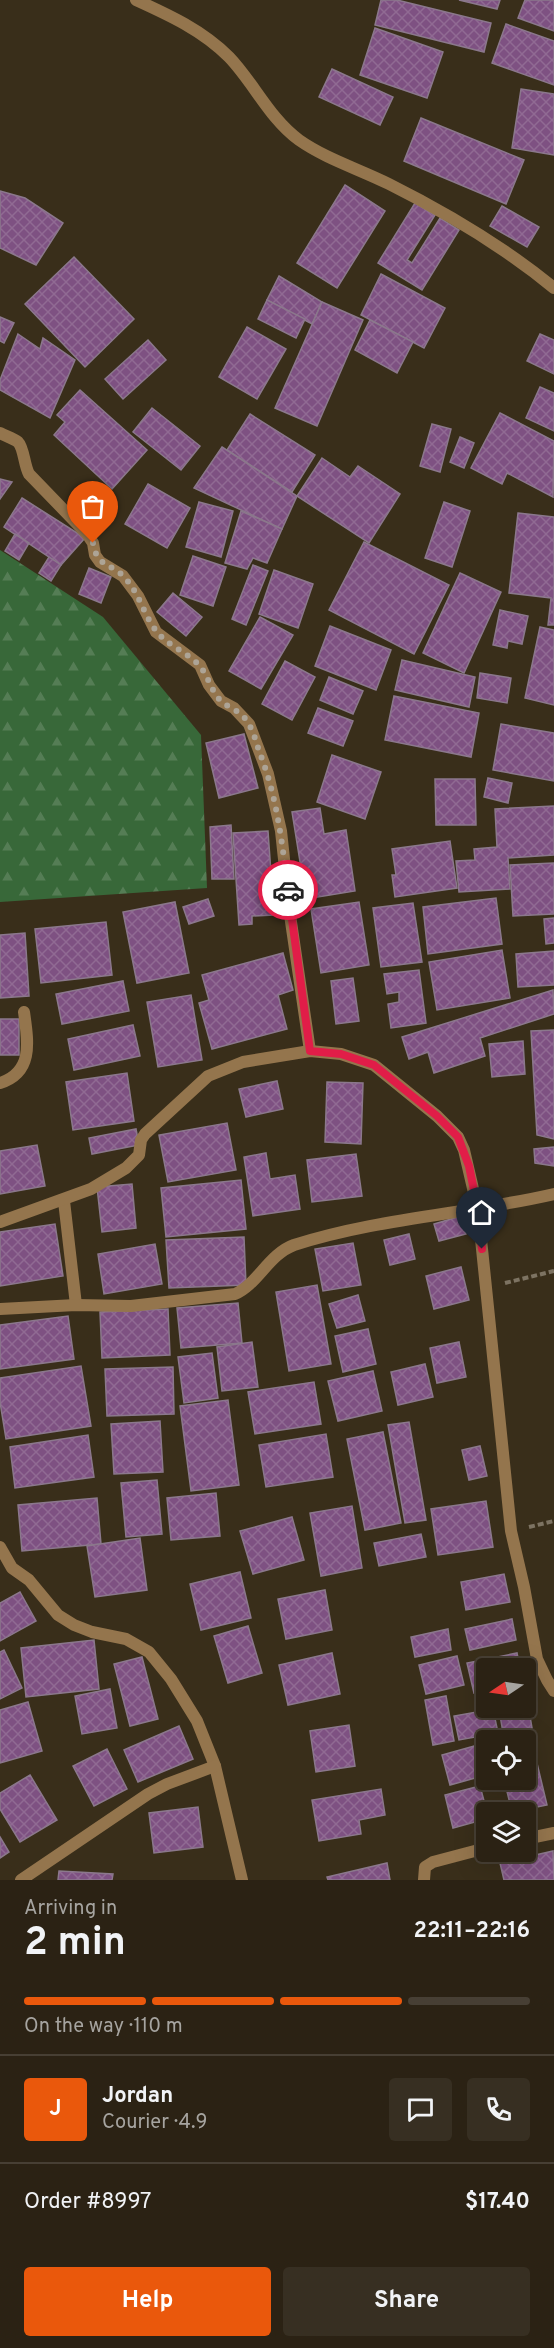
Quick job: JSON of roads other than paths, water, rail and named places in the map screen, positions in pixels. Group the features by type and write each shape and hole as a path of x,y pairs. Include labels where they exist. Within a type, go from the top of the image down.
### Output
{"street":[{"path":"136,0 182,21 228,56 264,104 298,139 327,156 429,204 519,260 554,288"},
{"path":"0,432 17,441 22,448 24,465 29,474 87,534 100,562 123,576 138,596 156,632 166,642 200,665 209,685 221,701 234,708 249,724 268,774 281,831 290,915 310,1051"},
{"path":"0,1083 11,1080 24,1066 28,1036 24,1012"},
{"path":"0,1222 64,1201 91,1189 133,1161 139,1155 142,1137 208,1076 243,1062 310,1051 341,1054 374,1065 437,1116 458,1137 464,1150 478,1210 511,1531 537,1659 554,1691"},
{"path":"0,1309 76,1305 131,1306 235,1294 244,1291 264,1266 291,1246 374,1224 478,1210 554,1194"},
{"path":"64,1201 76,1305"},
{"path":"0,1547 12,1568 28,1580 58,1615 92,1632 126,1639 149,1652 171,1679 198,1721 215,1766 242,1880"},
{"path":"21,1880 148,1794 167,1784 215,1766"},
{"path":"536,1837 554,1833"},
{"path":"424,1880 425,1867 433,1862 476,1851"}]}
